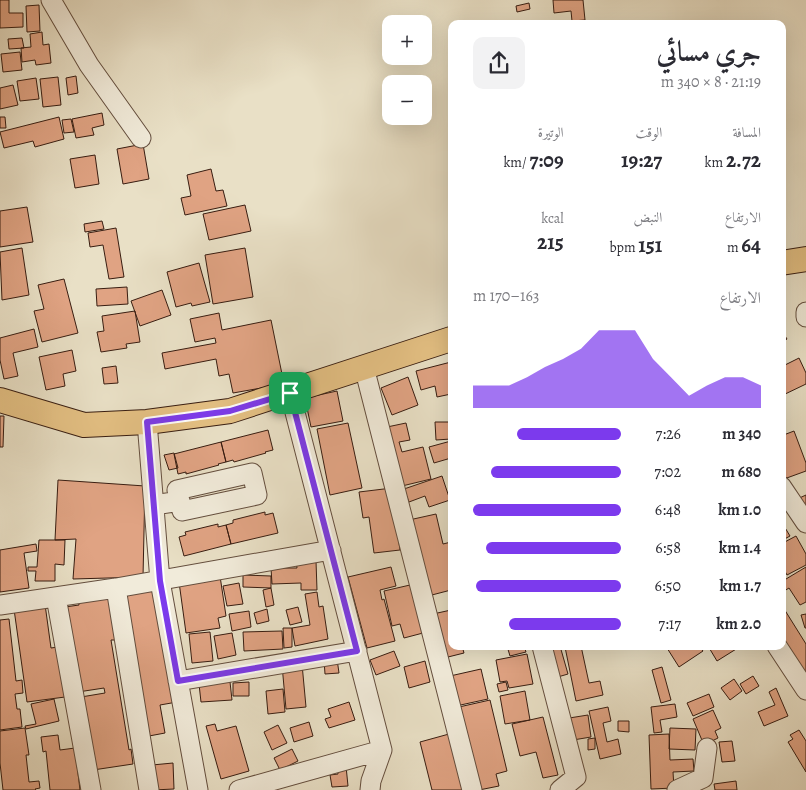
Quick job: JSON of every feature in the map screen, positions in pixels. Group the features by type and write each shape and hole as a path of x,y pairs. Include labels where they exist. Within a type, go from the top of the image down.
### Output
{"main road":[{"path":"786,262 806,258"},
{"path":"0,400 84,425 147,422 230,411 448,340"}],"street":[{"path":"51,0 89,65 141,138"},
{"path":"806,312 806,317"},
{"path":"364,366 472,790"},
{"path":"290,393 382,750 371,780 370,790"},
{"path":"147,422 160,581 198,790"},
{"path":"786,498 806,523"},
{"path":"154,505 180,501"},
{"path":"0,605 160,581 331,550"},
{"path":"116,588 149,790"},
{"path":"56,597 91,790"},
{"path":"543,650 580,784 560,790"},
{"path":"780,650 806,690"},
{"path":"178,681 357,651"},
{"path":"677,790 703,778 706,748"},
{"path":"239,790 265,787 382,750"}],"building":[{"path":"0,0 9,0 9,13 23,13 23,27 0,28"},
{"path":"553,0 583,0 585,20 572,20 571,11 554,13"},
{"path":"529,3 530,9 517,12 516,6"},
{"path":"39,5 40,31 27,32 26,6"},
{"path":"42,32 43,45 49,44 51,63 36,65 35,60 22,62 21,48 31,47 30,34"},
{"path":"22,38 24,48 9,49 8,39"},
{"path":"20,52 22,70 3,72 1,54"},
{"path":"76,76 78,93 68,95 66,78"},
{"path":"58,77 61,105 43,107 40,79"},
{"path":"36,78 39,99 20,101 17,81"},
{"path":"13,85 18,105 0,109 0,88"},
{"path":"102,113 104,125 92,128 94,135 76,138 72,119"},
{"path":"0,117 5,117 6,128 0,128"},
{"path":"59,117 64,139 35,147 33,141 4,148 0,132"},
{"path":"71,119 74,132 64,133 62,120"},
{"path":"143,144 149,179 123,184 117,149"},
{"path":"95,155 99,184 75,188 70,159"},
{"path":"211,169 216,191 223,190 227,206 185,215 181,198 191,196 187,175"},
{"path":"245,205 251,231 209,240 203,214"},
{"path":"27,207 33,242 0,247 0,211"},
{"path":"102,221 104,229 85,232 84,224"},
{"path":"116,228 124,277 109,279 103,245 90,247 88,233"},
{"path":"22,248 29,295 2,300 0,252"},
{"path":"245,248 253,297 213,304 205,255"},
{"path":"199,263 210,302 192,306 191,303 176,307 167,272"},
{"path":"64,279 78,333 42,342 34,311 44,309 38,285"},
{"path":"127,287 128,304 97,306 96,289"},
{"path":"162,290 171,315 140,326 131,301"},
{"path":"135,311 140,342 126,344 127,348 101,352 97,332 104,331 102,316"},
{"path":"219,313 222,330 271,320 284,384 233,393 229,374 219,376 216,359 165,369 162,353 216,343 215,338 195,342 190,319"},
{"path":"34,329 38,347 13,353 18,376 4,379 0,360 0,338"},
{"path":"72,350 76,371 63,374 65,386 46,390 39,357"},
{"path":"799,358 806,373 806,384 786,394 786,364"},
{"path":"448,363 448,395 437,397 435,386 421,390 416,371"},
{"path":"116,366 118,383 104,384 102,368"},
{"path":"408,377 418,405 392,415 381,388"},
{"path":"337,391 343,421 311,427 305,398"},
{"path":"0,416 4,416 3,447 0,447"},
{"path":"435,422 448,422 448,439 436,440"},
{"path":"348,423 362,488 330,495 317,429"},
{"path":"406,423 410,440 399,442 402,452 423,447 431,479 402,486 387,427"},
{"path":"268,430 273,450 234,462 233,460 226,462 221,442"},
{"path":"794,431 806,463 806,471 786,478 786,434"},
{"path":"221,442 226,462 186,474 186,472 178,474 174,454"},
{"path":"448,442 448,459 434,463 429,447"},
{"path":"174,453 178,468 169,470 164,455"},
{"path":"442,476 448,494 448,501 429,507 425,496 409,502 404,489"},
{"path":"58,480 145,486 143,577 73,579 76,539 55,540"},
{"path":"392,488 400,550 374,553 369,517 363,518 359,492"},
{"path":"806,495 806,505 798,508 795,500"},
{"path":"265,512 265,515 273,513 278,533 231,544 226,525 233,523 233,520"},
{"path":"436,514 443,544 448,543 448,591 428,596 409,520"},
{"path":"218,524 218,527 226,525 231,544 184,556 179,537 186,535 185,532"},
{"path":"786,529 790,536 786,538"},
{"path":"796,536 806,554 806,565 787,575 786,573 786,541"},
{"path":"39,540 65,540 64,565 55,564 55,581 35,581 36,571 28,571 28,567 37,567"},
{"path":"36,544 37,551 24,553 29,588 0,592 0,550"},
{"path":"296,561 316,561 317,590 301,590 301,583 272,584 271,568 297,568"},
{"path":"391,567 396,586 380,590 395,641 367,648 348,577"},
{"path":"806,567 806,602 800,605 789,588 786,590 786,579"},
{"path":"243,575 271,576 271,588 243,587"},
{"path":"220,576 226,616 218,618 220,628 186,633 179,582"},
{"path":"239,583 243,604 227,606 223,586"},
{"path":"121,584 157,590 177,702 160,705 165,733 149,736"},
{"path":"410,585 423,633 404,638 400,624 392,626 384,591"},
{"path":"271,588 274,605 266,607 263,590"},
{"path":"317,592 319,607 323,606 328,639 295,646 292,628 310,625 305,594"},
{"path":"108,593 116,640 111,640 133,764 93,770 81,697 105,693 104,688 78,692 65,607 79,605 78,598"},
{"path":"44,597 51,648 58,647 65,697 27,702 13,602"},
{"path":"298,607 302,622 290,625 286,610"},
{"path":"267,609 269,621 257,624 254,613"},
{"path":"249,611 251,627 232,631 229,614"},
{"path":"448,611 448,650 463,650 464,653 444,658 433,614"},
{"path":"786,612 806,644 806,696 783,650 786,650"},
{"path":"806,614 806,628 805,628 801,615"},
{"path":"9,619 16,681 22,680 23,693 15,694 17,709 20,709 22,727 0,730 0,620"},
{"path":"283,628 292,628 292,647 284,648"},
{"path":"282,631 283,649 244,651 243,632"},
{"path":"210,632 213,661 192,663 189,634"},
{"path":"232,633 236,655 218,659 214,636"},
{"path":"508,650 525,650 526,652 510,656"},
{"path":"561,650 568,674 551,679 542,651"},
{"path":"566,650 582,650 589,683 600,681 603,695 576,701"},
{"path":"668,650 703,651 679,667"},
{"path":"710,650 735,650 717,661"},
{"path":"394,651 400,666 376,675 370,660"},
{"path":"527,654 533,684 509,688 507,681 500,682 496,660"},
{"path":"337,659 339,673 325,674 324,660"},
{"path":"425,661 430,682 409,688 404,667"},
{"path":"302,664 306,707 286,709 282,665"},
{"path":"662,667 671,700 661,703 652,670"},
{"path":"481,669 488,699 456,706 450,676"},
{"path":"753,676 759,686 746,694 740,684"},
{"path":"734,679 742,691 730,700 721,688"},
{"path":"230,682 232,700 201,702 199,684"},
{"path":"249,682 249,696 233,696 233,683"},
{"path":"506,682 508,690 499,692 497,684"},
{"path":"776,688 788,716 764,726 758,712 775,705 769,692"},
{"path":"283,689 285,712 268,714 266,691"},
{"path":"525,691 530,720 505,724 500,696"},
{"path":"709,694 714,707 693,716 687,703"},
{"path":"54,699 59,721 26,729 25,726 36,724 31,704"},
{"path":"490,700 507,771 496,774 499,786 479,790 459,707"},
{"path":"349,702 355,720 329,728 325,719 331,717 328,709"},
{"path":"675,704 677,717 660,720 662,732 654,733 651,707"},
{"path":"608,707 611,721 603,723 607,742 618,739 621,754 600,759 589,711"},
{"path":"713,710 721,728 715,731 718,738 704,745 693,719"},
{"path":"588,715 591,737 567,741 563,719"},
{"path":"543,717 558,775 543,778 536,752 520,756 512,724"},
{"path":"618,721 629,721 629,732 618,731"},
{"path":"309,722 313,736 294,742 290,728"},
{"path":"215,724 217,731 236,726 249,771 221,779 206,726"},
{"path":"278,725 287,743 272,750 264,732"},
{"path":"25,728 29,755 26,755 29,782 39,781 40,788 36,790 3,790 0,763 0,731"},
{"path":"670,728 696,729 695,750 669,749"},
{"path":"799,730 806,741 806,772 788,742 793,739 790,735"},
{"path":"449,734 463,790 432,790 420,742"},
{"path":"669,734 670,760 693,759 694,771 673,772 674,788 651,789 649,735"},
{"path":"58,735 60,750 75,748 80,790 50,790 46,751 43,752 41,737"},
{"path":"595,738 595,749 588,750 588,739"},
{"path":"732,741 735,761 722,762 719,742"},
{"path":"292,749 298,761 280,770 274,758"},
{"path":"173,763 174,789 153,790 152,765"},
{"path":"346,766 348,786 332,787 330,775 338,774 337,767"},
{"path":"736,781 737,790 715,790 714,784"}],"route":[{"path":"290,393 357,651 178,681 160,581 147,422 230,411 290,393"}]}
